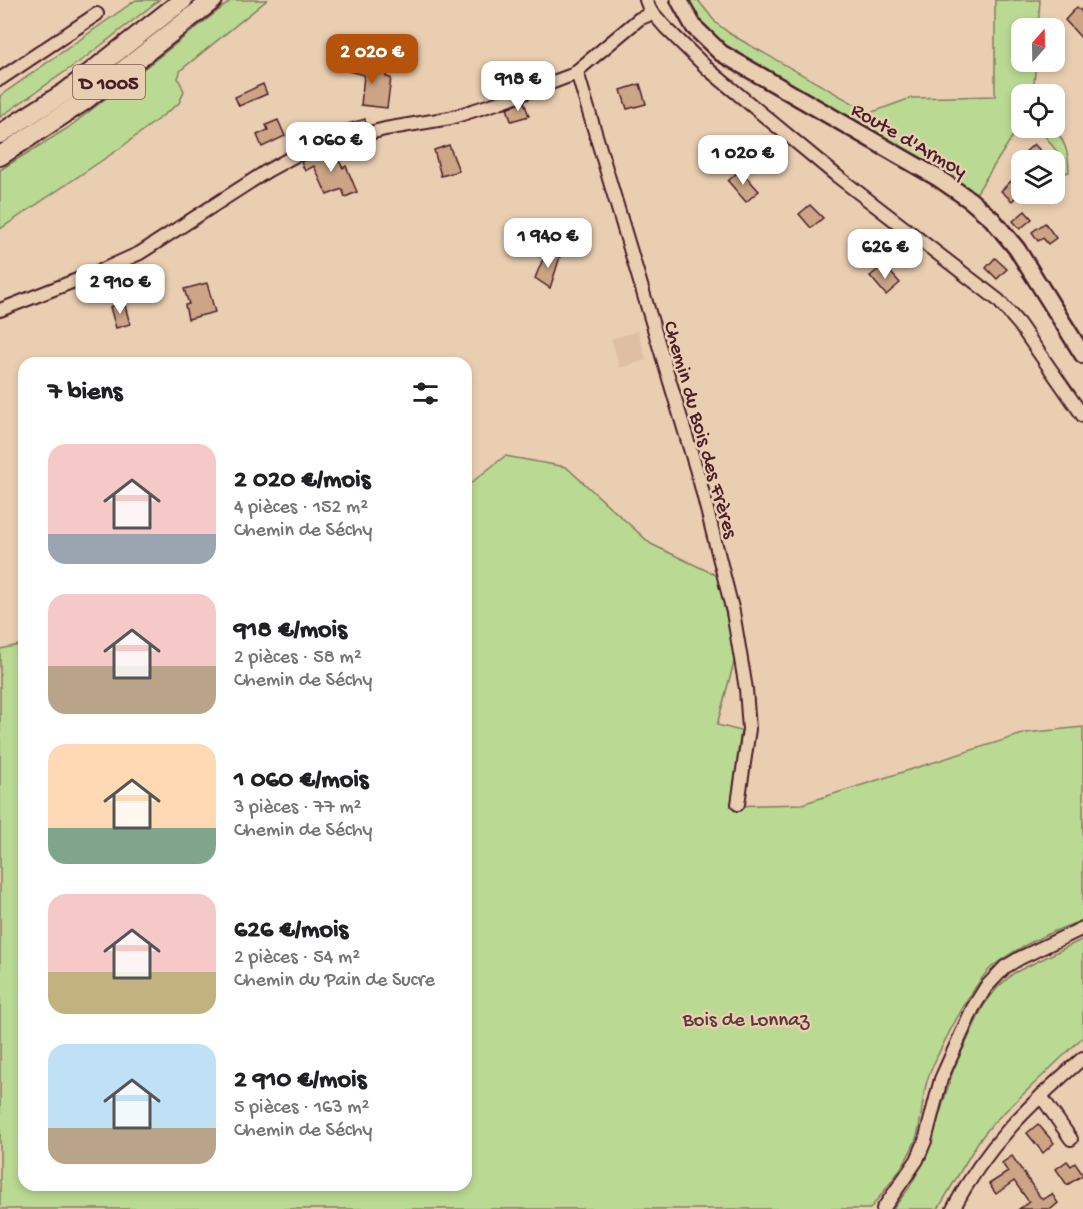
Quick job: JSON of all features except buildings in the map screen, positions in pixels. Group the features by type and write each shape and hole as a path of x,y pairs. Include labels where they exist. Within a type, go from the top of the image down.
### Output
{"highway":[{"name":"D 1005","path":"0,134 67,91 183,0"},
{"name":"D 1005","path":"0,156 84,101 213,0"}],"main road":[{"name":"Route d'Armoy","path":"679,0 694,27 721,53 938,178 981,209 1017,249 1083,355"}],"street":[{"path":"646,0 653,13 694,57 819,161 998,300 1019,324 1083,417"},
{"path":"0,310 140,253 246,183 301,152 376,131 450,118 533,91 577,72 639,19 653,13"},
{"path":"0,79 97,14"},
{"name":"Chemin du Bois des Frères","path":"577,72 700,482 733,612 746,689 749,729 738,804"},
{"path":"883,1209 917,1160 925,1141 941,1079 973,1008 986,987 1005,968 1020,958 1083,928"},
{"path":"953,1209 974,1173 997,1141 1041,1096 1083,1058"},
{"path":"1041,1096 1071,1139"}],"shaded area":[{"path":"638,331 646,360 620,368 611,339"}],"green space":[{"path":"136,0 159,0 86,57 0,117 0,96"},
{"path":"232,0 267,0 181,70 178,78 184,91 179,103 119,149 0,229 0,170 68,128"},
{"path":"686,0 698,0 716,23 732,35 870,113 911,98 995,96 995,0 1040,0 1039,18 1011,18 1011,72 1035,72 1034,84 1011,84 1011,138 976,194 721,46 700,24"},
{"path":"1047,138 1061,138 1067,153 1069,172 1066,173 1065,170 1065,150 1056,150"},
{"name":"Bois de Lonnaz","path":"505,456 566,467 651,544 718,576 735,659 717,725 741,731 731,806 802,804 1026,733 1083,727 1083,920 1025,946 993,966 985,974 956,1020 931,1070 925,1088 919,1129 913,1146 897,1174 870,1209 0,1209 0,649 18,645 18,1191 472,1191 472,482"},
{"path":"1083,939 1083,1037 993,1123 978,1142 938,1209 893,1209 909,1188 926,1158 954,1068 984,1005 998,987 1014,973"}]}
